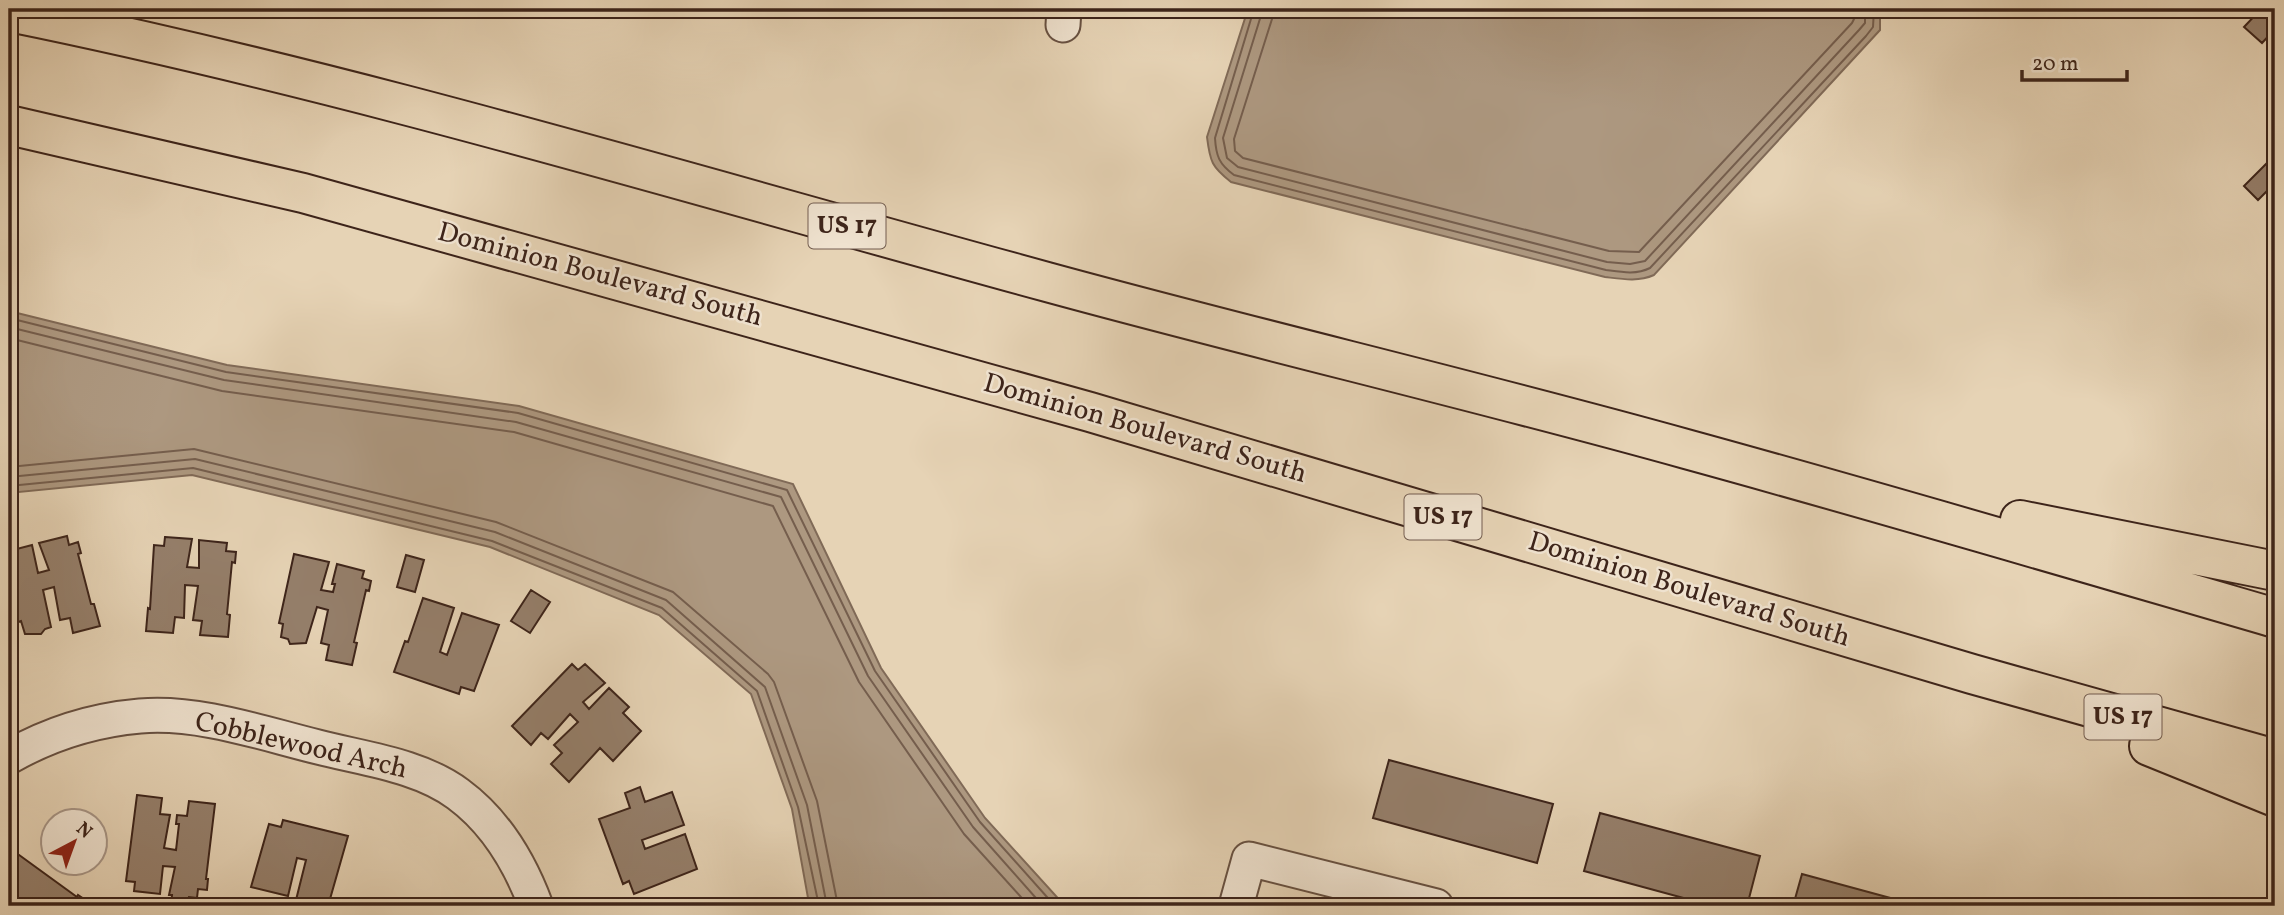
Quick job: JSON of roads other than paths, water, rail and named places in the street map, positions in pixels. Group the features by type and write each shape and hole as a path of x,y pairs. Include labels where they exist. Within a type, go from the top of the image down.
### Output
{"highway":[{"name":"US 17","path":"9,12 74,25 369,96 700,184 1049,283 1683,448"},
{"name":"Dominion Boulevard South","path":"9,125 303,193 1090,412 1972,674 2275,759"},
{"path":"1683,448 2120,542 2275,570"},
{"path":"1683,448 2275,618"},
{"path":"1972,674 2275,797"}],"street":[{"name":"Cobblewood Arch","path":"9,757 72,728 139,716 170,716 222,724 415,771 458,794 504,840 525,877 536,906"},
{"path":"1236,906 1249,859 1436,906"}],"water":[{"path":"1248,9 1880,9 1880,30 1654,275 1630,279 1605,277 1231,182 1213,163 1207,137"},
{"path":"9,311 227,365 519,406 793,484 881,668 985,818 1065,906 813,906 808,898 792,809 751,694 659,615 490,547 192,475 9,493"}]}
